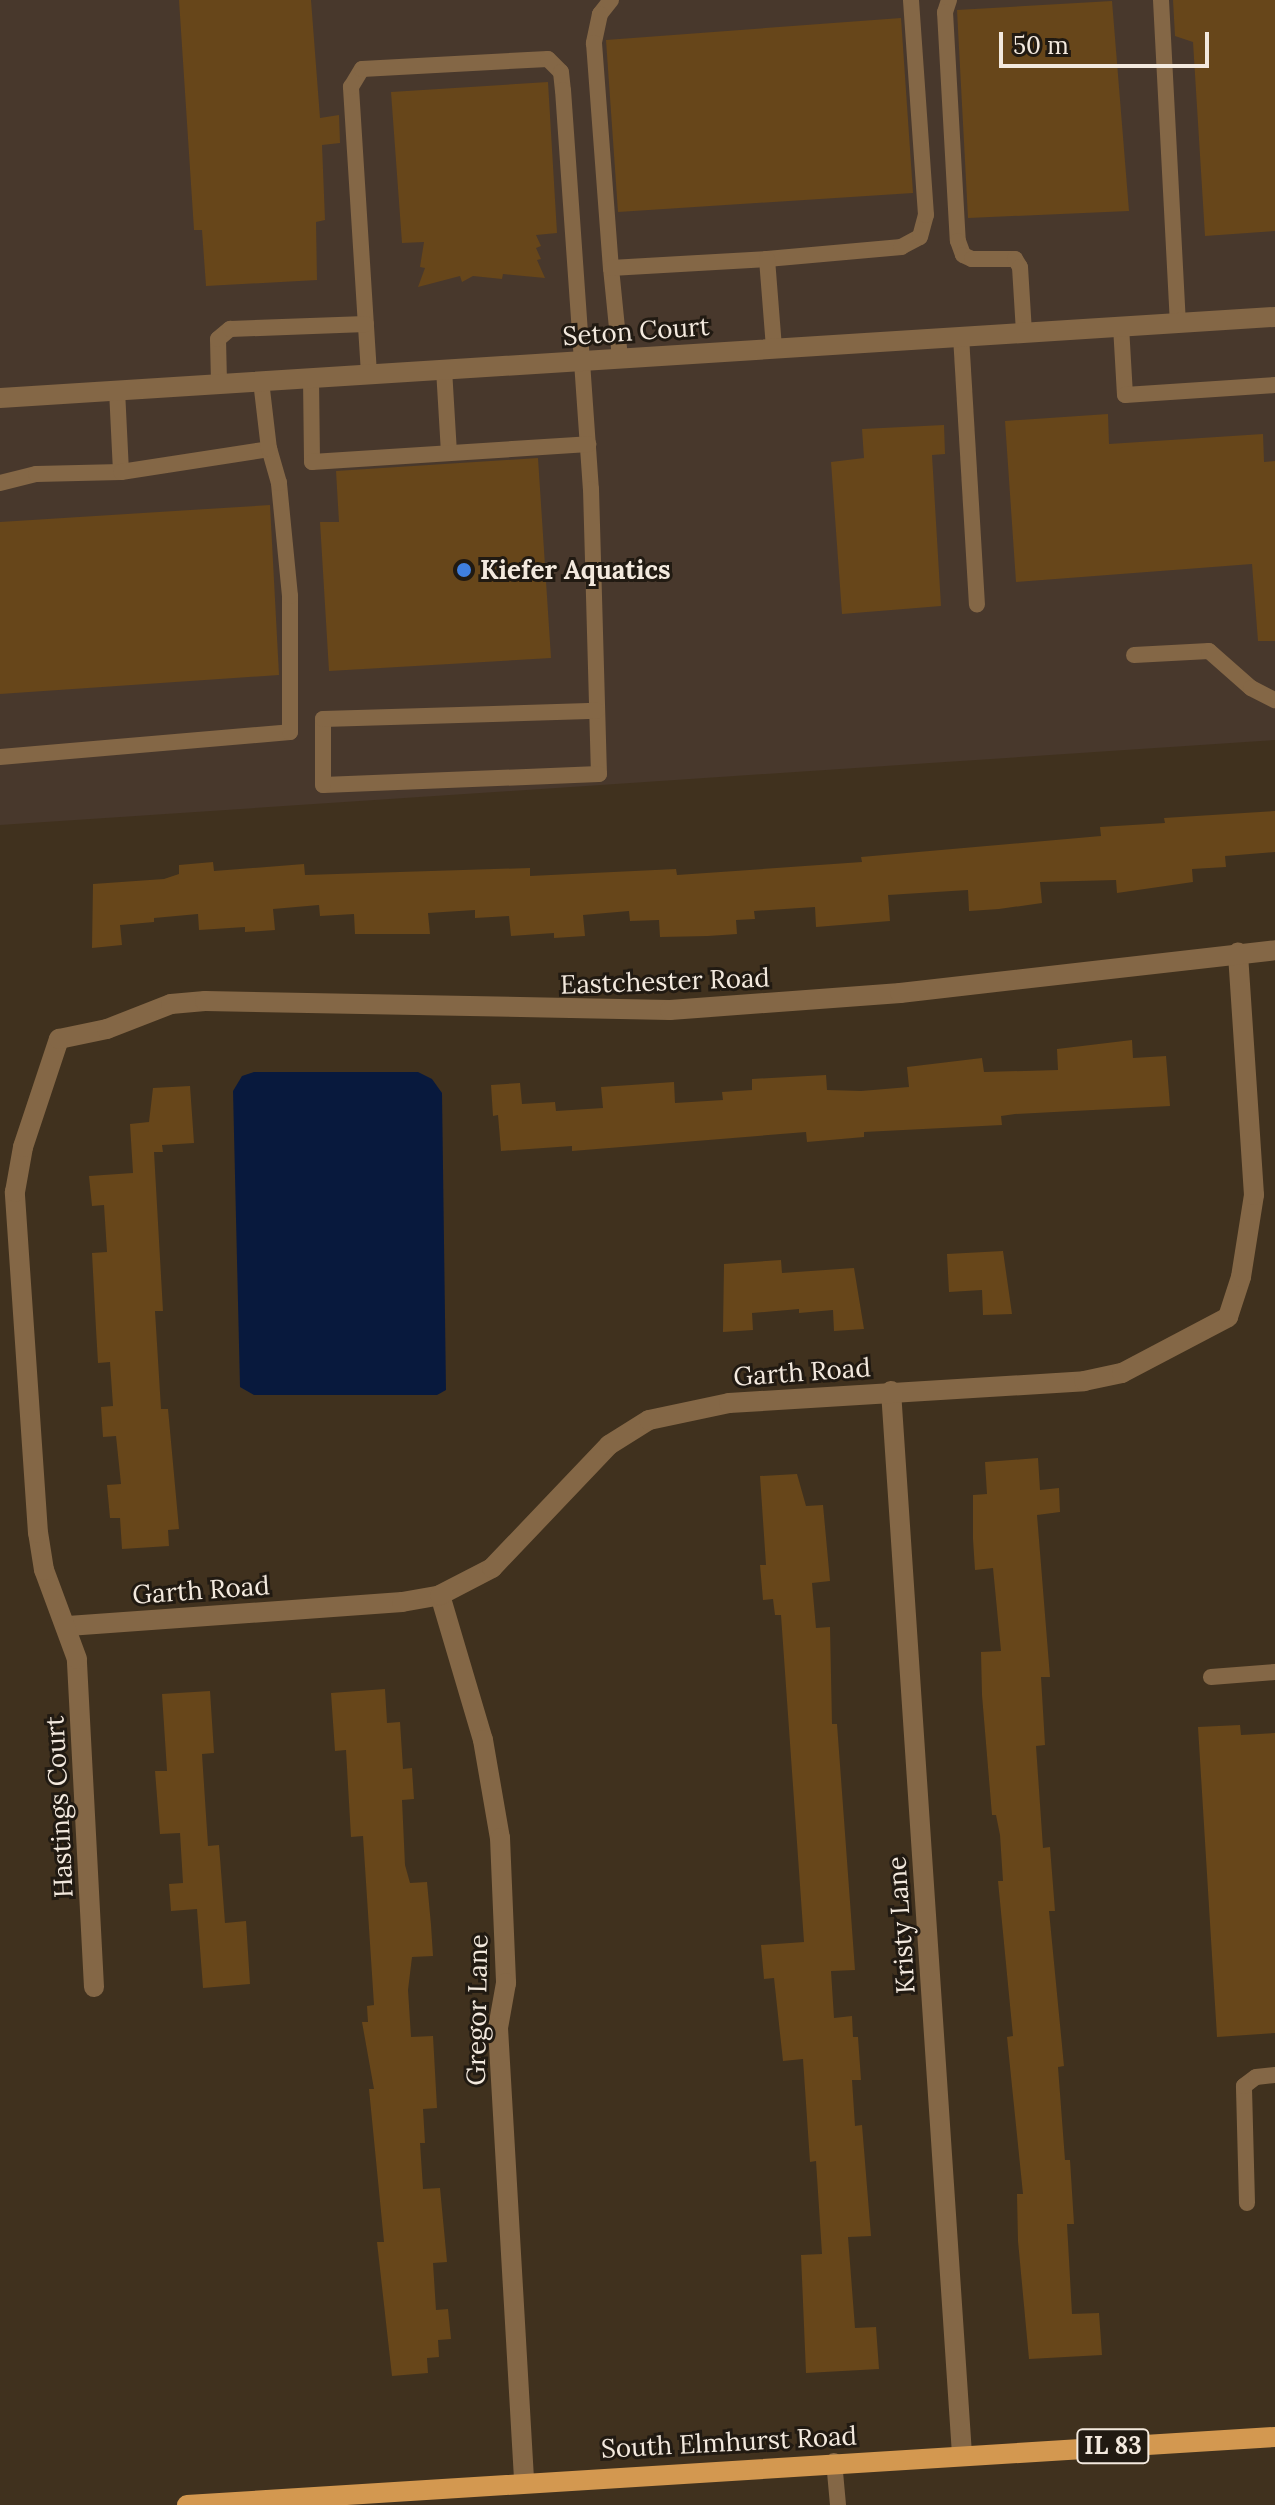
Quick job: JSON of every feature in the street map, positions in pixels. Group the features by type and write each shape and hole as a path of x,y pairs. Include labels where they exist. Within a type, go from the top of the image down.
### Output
{"main road":[{"name":"South Elmhurst Road","path":"187,2505 431,2496 524,2481 1275,2437"}],"street":[{"name":"Seton Court","path":"0,398 1275,317"},
{"name":"Eastchester Road","path":"59,1039 107,1029 171,1004 205,1001 670,1010 900,993 1275,950"},
{"name":"Garth Road","path":"68,1626 440,1595 492,1568 609,1445 649,1420 729,1403 1084,1381 1122,1373 1228,1317 1241,1277 1254,1195 1238,953"},
{"name":"Hastings Court","path":"59,1039 23,1147 15,1192 38,1533 44,1570 68,1626 77,1659 94,1987"},
{"name":"Kristy Lane","path":"891,1391 962,2455"},
{"name":"Gregor Lane","path":"440,1595 483,1740 500,1838 506,1983 498,2028 524,2481"}],"lane":[{"path":"611,0 600,14 594,43 620,358"},
{"path":"611,268 901,247 920,237 926,215 911,0"},
{"path":"949,0 945,12 958,241 963,255 972,259 1015,259 1020,267 1024,332"},
{"path":"1161,0 1178,323"},
{"path":"369,374 351,87 362,69 548,59 561,72 588,444 597,711 599,774 323,785 323,719 597,711"},
{"path":"767,259 774,348"},
{"path":"219,383 218,339 230,329 366,324"},
{"path":"1121,326 1125,395 1275,385"},
{"path":"961,336 977,605"},
{"path":"444,369 449,452"},
{"path":"311,378 312,462 588,444"},
{"path":"0,757 290,732 290,596 279,483 269,449 261,381"},
{"path":"117,390 121,472"},
{"path":"0,483 36,474 121,472 269,449"},
{"path":"1134,655 1209,651 1251,688 1275,700"},
{"path":"1211,1677 1275,1672"},
{"path":"1247,2203 1244,2086 1256,2077 1275,2075"},
{"path":"834,2461 838,2505"}],"shaded area":[{"path":"0,0 1275,0 1275,740 0,825"}],"water":[{"path":"254,1072 418,1072 432,1079 442,1093 446,1390 437,1395 254,1395 240,1387 233,1091 242,1076"}],"building":[{"path":"179,0 311,0 320,118 339,115 340,143 322,145 325,220 316,222 317,280 206,286 202,230 194,230"},
{"path":"1173,0 1275,0 1275,231 1205,236 1193,42 1175,36"},
{"path":"1112,1 1129,211 968,218 957,10"},
{"path":"901,18 913,193 618,212 606,40"},
{"path":"548,82 557,233 536,235 541,246 536,248 541,259 537,260 545,278 503,274 502,279 473,276 462,282 460,276 418,287 425,268 420,267 424,242 402,243 391,92"},
{"path":"1108,414 1109,444 1263,434 1264,462 1275,461 1275,641 1258,641 1252,564 1016,582 1005,421"},
{"path":"944,425 945,454 932,455 941,606 842,614 831,462 864,458 862,429"},
{"path":"538,458 551,658 329,671 320,522 339,522 336,471"},
{"path":"270,505 279,675 0,694 0,522"},
{"path":"1275,811 1275,852 1225,856 1226,867 1192,869 1193,882 1117,893 1116,880 1040,882 1042,903 999,909 969,911 968,890 888,895 890,921 816,927 815,907 754,911 755,919 736,920 737,934 660,937 659,920 630,921 629,911 583,915 585,936 554,938 554,933 511,936 509,916 475,918 475,910 428,913 430,934 355,934 354,914 320,916 319,905 273,909 275,930 245,932 245,927 199,930 198,914 154,918 154,922 120,925 122,945 92,948 93,884 164,879 179,874 179,865 213,862 214,871 304,864 305,875 530,868 530,876 676,869 677,875 862,862 861,857 1101,836 1100,827 1165,823 1164,818"},
{"path":"1132,1040 1133,1058 1166,1056 1170,1106 1015,1114 1001,1116 1002,1125 864,1132 864,1137 807,1142 806,1132 572,1151 572,1146 501,1151 498,1115 493,1116 491,1085 520,1083 522,1104 555,1102 556,1111 603,1108 601,1087 674,1082 675,1103 723,1100 722,1092 752,1090 752,1079 826,1075 827,1090 861,1091 909,1087 907,1067 982,1058 984,1072 1058,1070 1057,1049"},
{"path":"190,1086 194,1143 162,1145 163,1152 154,1152 163,1311 155,1311 161,1409 168,1409 179,1529 168,1530 169,1546 122,1549 120,1518 110,1518 107,1485 121,1484 116,1436 103,1437 101,1407 113,1406 110,1362 98,1363 92,1253 107,1252 104,1205 92,1206 89,1176 133,1173 130,1124 149,1122 153,1088"},
{"path":"1003,1251 1012,1314 983,1315 982,1290 949,1292 947,1254"},
{"path":"781,1260 782,1273 854,1268 864,1329 834,1331 833,1310 799,1313 799,1309 752,1313 753,1330 723,1332 724,1264"},
{"path":"1038,1458 1040,1490 1059,1488 1060,1512 1037,1515 1050,1677 1041,1677 1045,1745 1036,1746 1043,1848 1050,1847 1055,1911 1049,1911 1064,2066 1058,2067 1065,2160 1070,2160 1074,2224 1067,2224 1072,2314 1099,2313 1102,2355 1029,2359 1018,2241 1017,2194 1023,2194 1007,2037 1013,2036 998,1881 1003,1881 1000,1835 996,1815 992,1815 982,1695 981,1652 1001,1651 993,1568 975,1570 973,1495 987,1494 985,1462"},
{"path":"797,1474 806,1506 823,1505 830,1581 812,1583 816,1628 830,1627 832,1724 837,1724 855,1970 831,1971 834,2018 852,2016 853,2037 858,2037 861,2080 852,2080 855,2126 862,2125 871,2236 848,2237 855,2328 876,2327 879,2369 806,2373 801,2255 822,2254 816,2161 810,2162 803,2059 783,2061 774,1978 764,1979 761,1945 804,1942 781,1615 775,1615 773,1599 763,1600 760,1565 766,1565 760,1476"},
{"path":"385,1689 387,1723 400,1722 403,1769 412,1768 414,1799 402,1800 405,1865 410,1883 427,1882 433,1956 412,1957 408,1990 411,2037 433,2036 437,2108 423,2109 425,2143 420,2143 423,2189 440,2188 447,2262 433,2263 436,2310 448,2309 451,2339 438,2340 439,2357 427,2358 428,2373 392,2376 377,2242 384,2242 369,2089 374,2089 362,2022 368,2022 367,2006 374,2005 363,1836 351,1837 346,1750 335,1751 331,1693"},
{"path":"210,1691 214,1753 202,1754 208,1846 219,1845 225,1923 246,1921 250,1984 203,1988 197,1909 171,1911 169,1884 183,1883 180,1833 160,1834 155,1771 167,1771 162,1694"},
{"path":"1240,1725 1241,1735 1275,1733 1275,2033 1217,2037 1198,1727"}],"place":[{"name":"Kiefer Aquatics","path":"464,570"}]}
